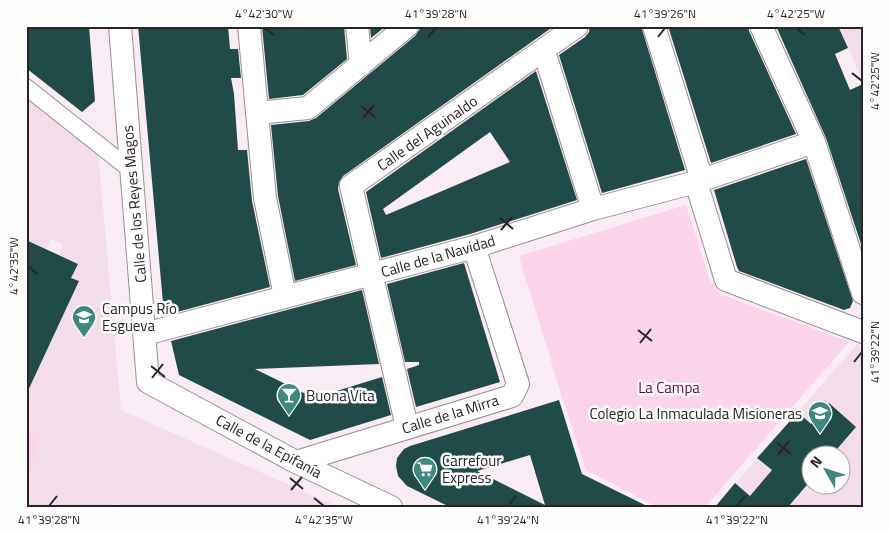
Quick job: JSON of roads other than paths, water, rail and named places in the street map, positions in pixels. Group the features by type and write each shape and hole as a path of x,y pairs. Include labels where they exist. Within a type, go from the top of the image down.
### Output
{"street":[{"name":"Calle de los Reyes Magos","path":"120,26 148,382"},
{"path":"249,26 265,198 285,296"},
{"path":"358,26 361,65"},
{"path":"258,113 308,108 407,26"},
{"name":"Calle del Aguinaldo","path":"371,275 351,186 577,26"},
{"path":"654,26 726,280 863,332"},
{"path":"761,26 814,142 863,293"},
{"path":"544,51 593,209"},
{"path":"26,87 132,171"},
{"name":"Calle de la Navidad","path":"145,334 474,247 593,209 699,181 814,142"},
{"name":"Calle de la Mirra","path":"296,462 512,396 518,384 474,247"},
{"path":"371,275 407,427"},
{"name":"Calle de la Epifanía","path":"148,382 296,462 391,507"}],"place":[{"name":"Campus Río Esgueva","path":"84,338"},
{"name":"Buona Vita","path":"289,416"},
{"name":"Colegio La Inmaculada Misioneras","path":"820,434"},
{"name":"Carrefour Express","path":"425,490"}],"park label":[{"name":"La Campa","path":"669,387"}]}
